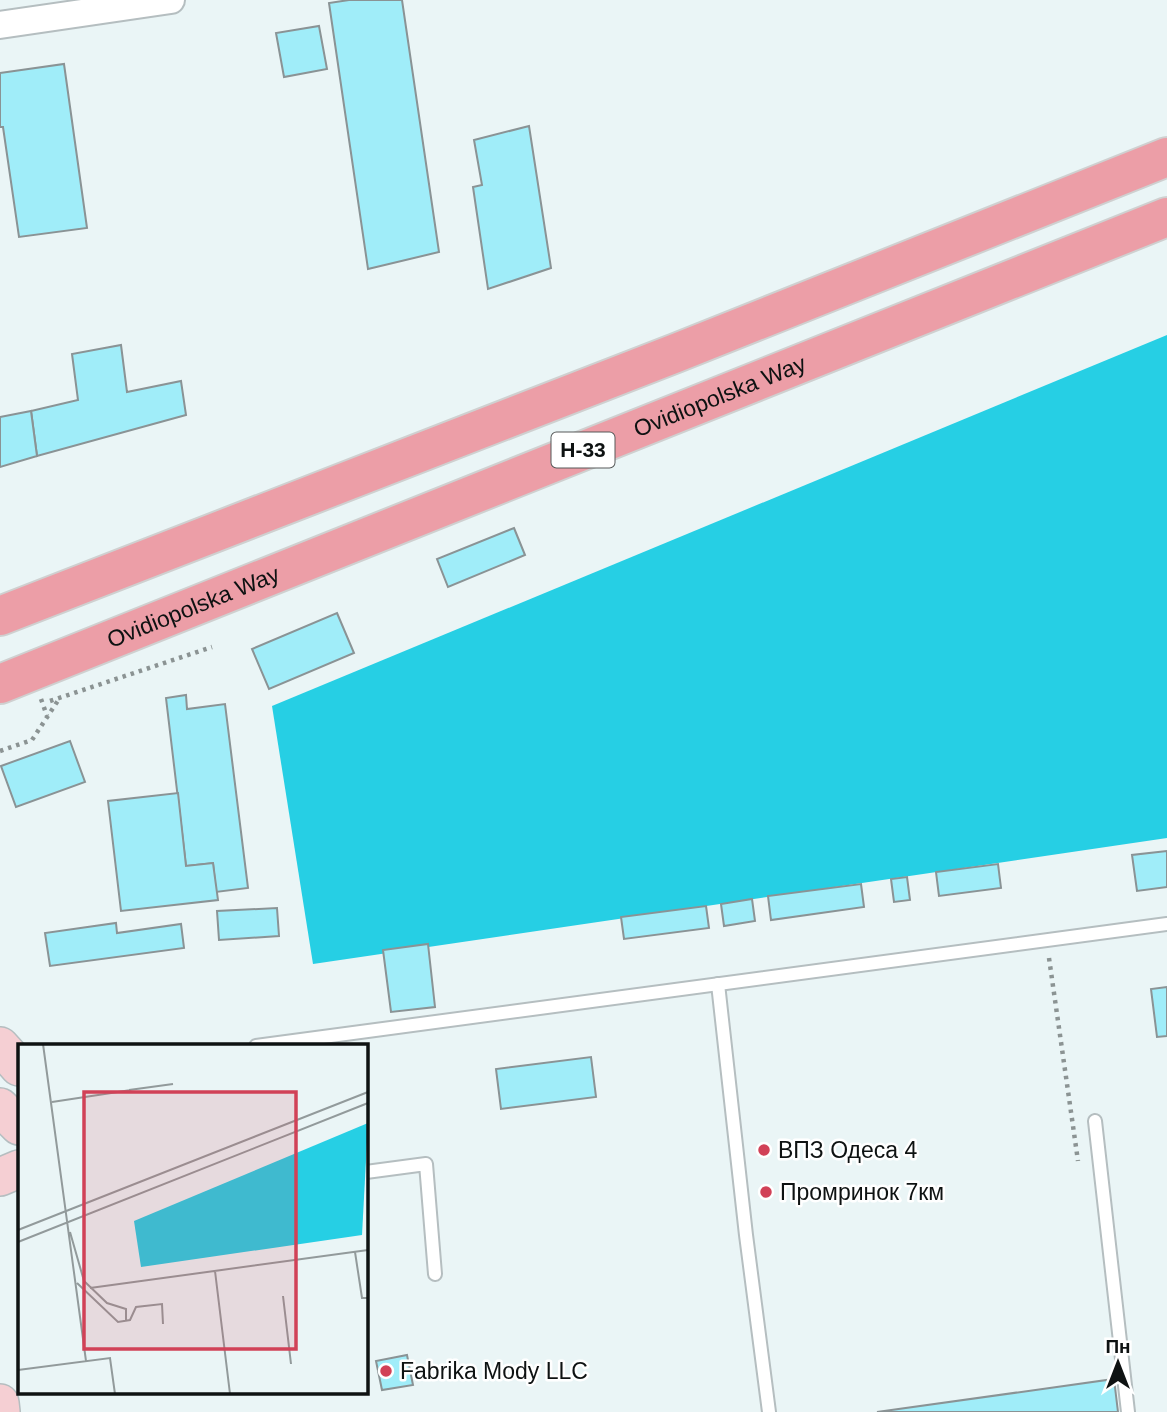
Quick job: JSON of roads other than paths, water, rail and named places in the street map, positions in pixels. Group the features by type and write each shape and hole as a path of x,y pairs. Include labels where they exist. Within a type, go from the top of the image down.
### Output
{"main road":[{"name":"Н-33","path":"0,616 676,353 1167,157"},
{"name":"Ovidiopolska Way","path":"0,684 1167,217"}],"street":[{"path":"0,25 171,0"},
{"path":"0,1046 18,1066"},
{"path":"0,1107 18,1125"},
{"path":"0,1177 18,1169"},
{"path":"0,1403 1,1412"}],"lane":[{"path":"271,1044 1167,924"},
{"path":"718,984 769,1412"},
{"path":"1095,1121 1128,1412"},
{"path":"368,1172 426,1164 435,1274"}],"water":[{"path":"1167,335 1167,838 313,964 272,706"}],"place":[{"name":"ВПЗ Одеса 4","path":"764,1150"},
{"name":"Промринок 7км","path":"766,1192"},
{"name":"Fabrika Mody LLC","path":"386,1371"}]}
